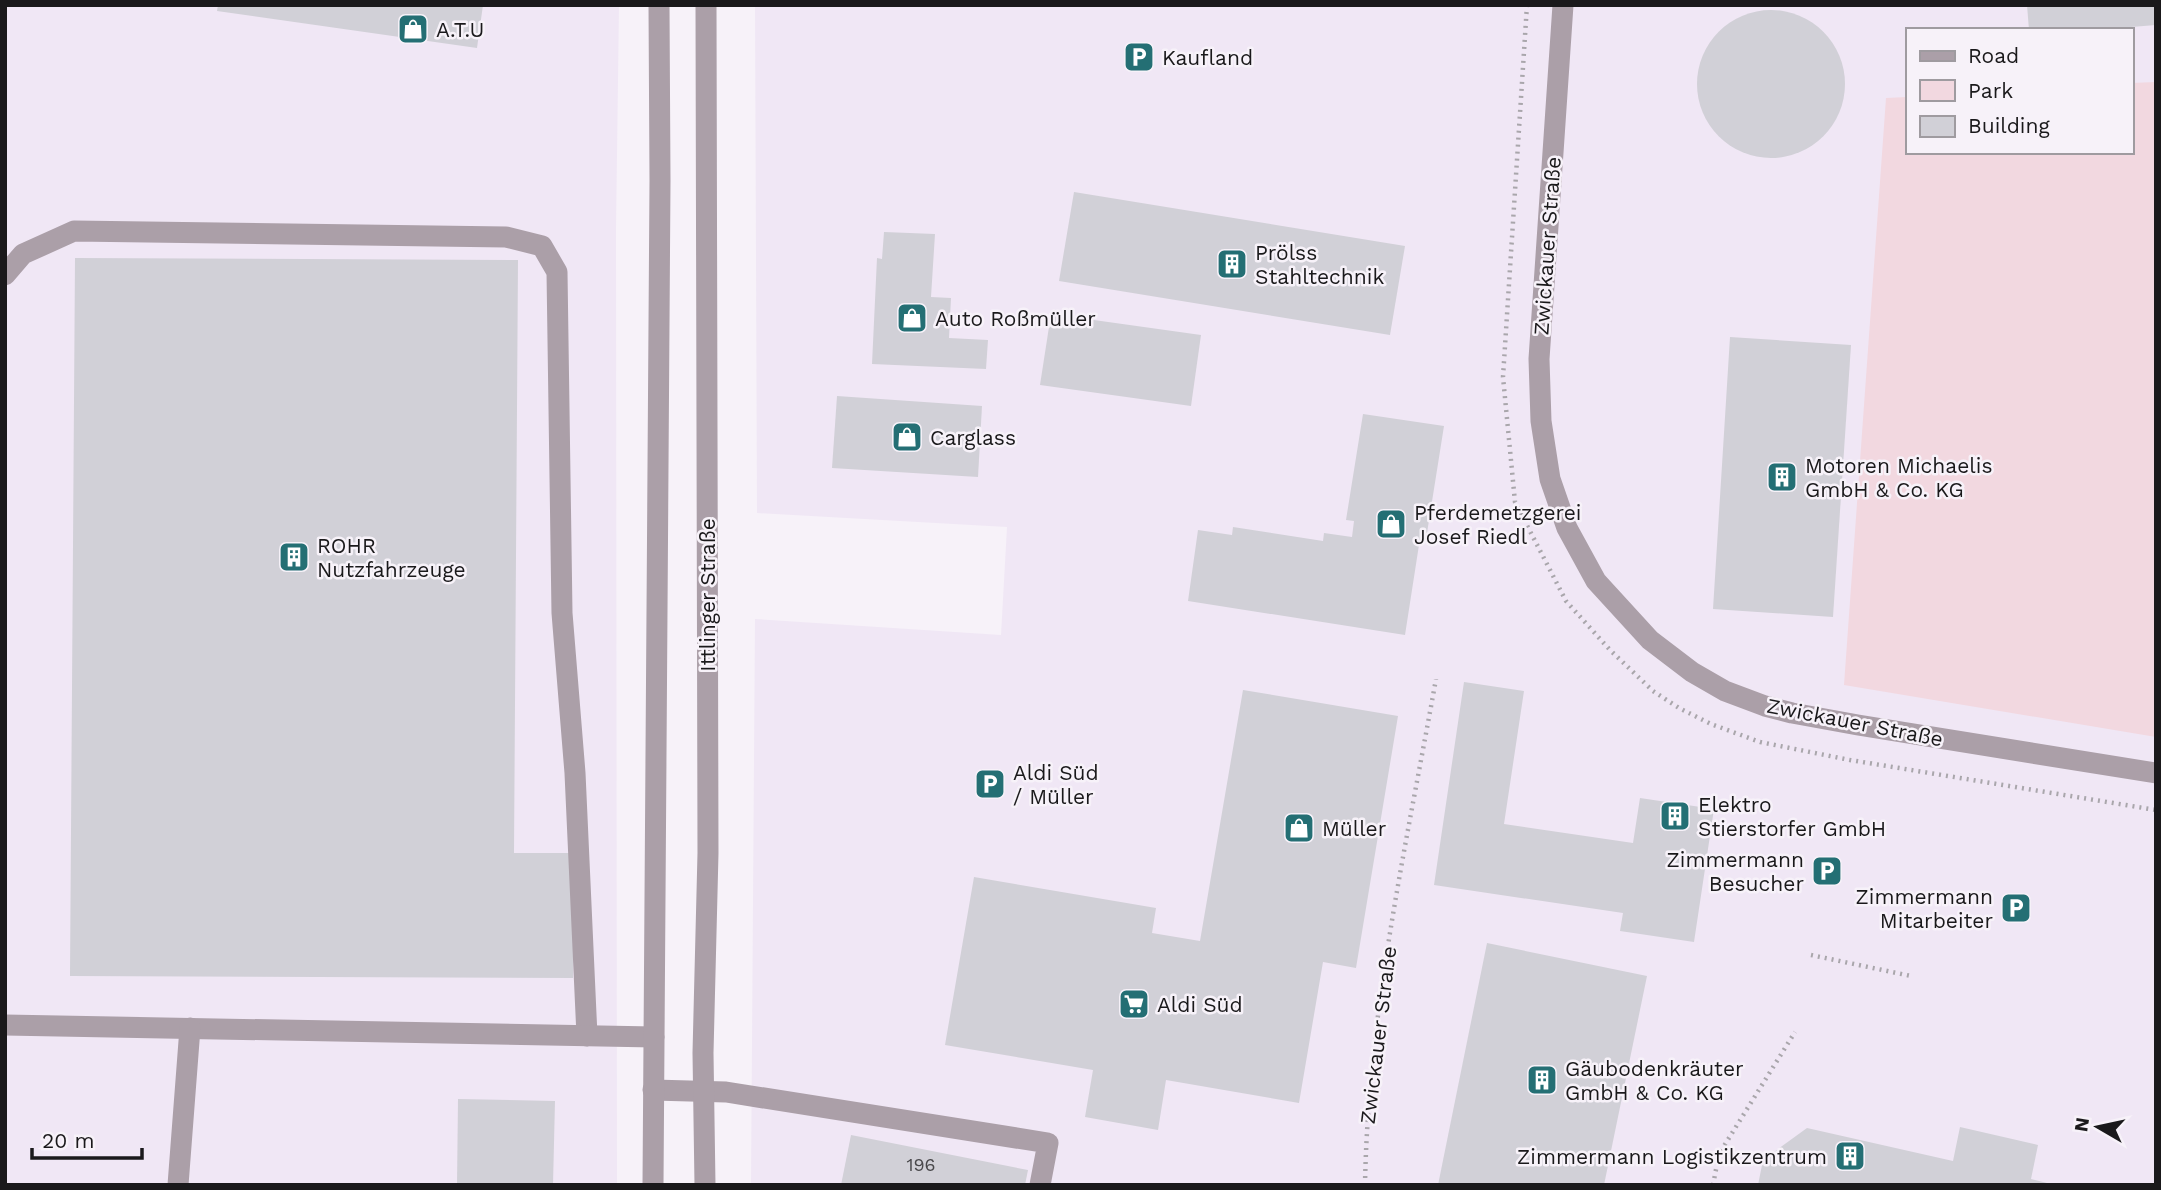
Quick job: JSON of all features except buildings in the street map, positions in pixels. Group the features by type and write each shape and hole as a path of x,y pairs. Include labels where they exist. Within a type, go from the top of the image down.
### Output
{"street":[{"path":"653,1185 659,5"},
{"name":"Ittlinger Straße","path":"705,1185 708,853 706,5"},
{"name":"Zwickauer Straße","path":"1563,5 1538,359 1541,421 1550,479 1567,528 1596,581 1650,640 1682,664 1725,691 1765,706 1858,725 2156,773"},
{"path":"5,275 23,254 74,231 506,237 542,246 557,272 562,613 575,773 587,1036"},
{"path":"5,1025 654,1037"},
{"path":"178,1185 190,1028"},
{"path":"653,1090 704,1090 767,1098 1048,1143 1040,1185"}],"path":[{"path":"1527,5 1503,377 1515,502 1566,601 1610,650 1653,691 1711,724 1760,742 1864,763 2156,810"},
{"name":"Zwickauer Straße","path":"1365,1185 1368,1113 1378,1013 1436,679"},
{"path":"1811,955 1911,976"},
{"path":"1713,1185 1719,1154 1795,1032"}],"shaded area":[{"path":"5,5 619,5 616,229 617,1185 5,1185"},
{"path":"755,5 2156,5 2156,1185 751,1185 755,619 1001,635 1007,527 757,513"}],"green space":[{"path":"2156,82 2156,737 1844,685 1886,98 1906,97 1906,154 2133,154 2133,83"}],"place":[{"name":"A.T.U","path":"413,29"},
{"name":"Kaufland","path":"1139,57"},
{"name":"Prölss Stahltechnik","path":"1232,264"},
{"name":"Auto Roßmüller","path":"912,318"},
{"name":"Carglass","path":"907,437"},
{"name":"Motoren Michaelis GmbH & Co. KG","path":"1782,477"},
{"name":"Pferdemetzgerei Josef Riedl","path":"1391,524"},
{"name":"ROHR Nutzfahrzeuge","path":"294,557"},
{"name":"Aldi Süd / Müller","path":"990,784"},
{"name":"Elektro Stierstorfer GmbH","path":"1675,816"},
{"name":"Müller","path":"1299,828"},
{"name":"Zimmermann Besucher","path":"1827,871"},
{"name":"Zimmermann Mitarbeiter","path":"2016,908"},
{"name":"Aldi Süd","path":"1134,1004"},
{"name":"Gäubodenkräuter GmbH & Co. KG","path":"1542,1080"},
{"name":"Zimmermann Logistikzentrum","path":"1850,1156"}]}
